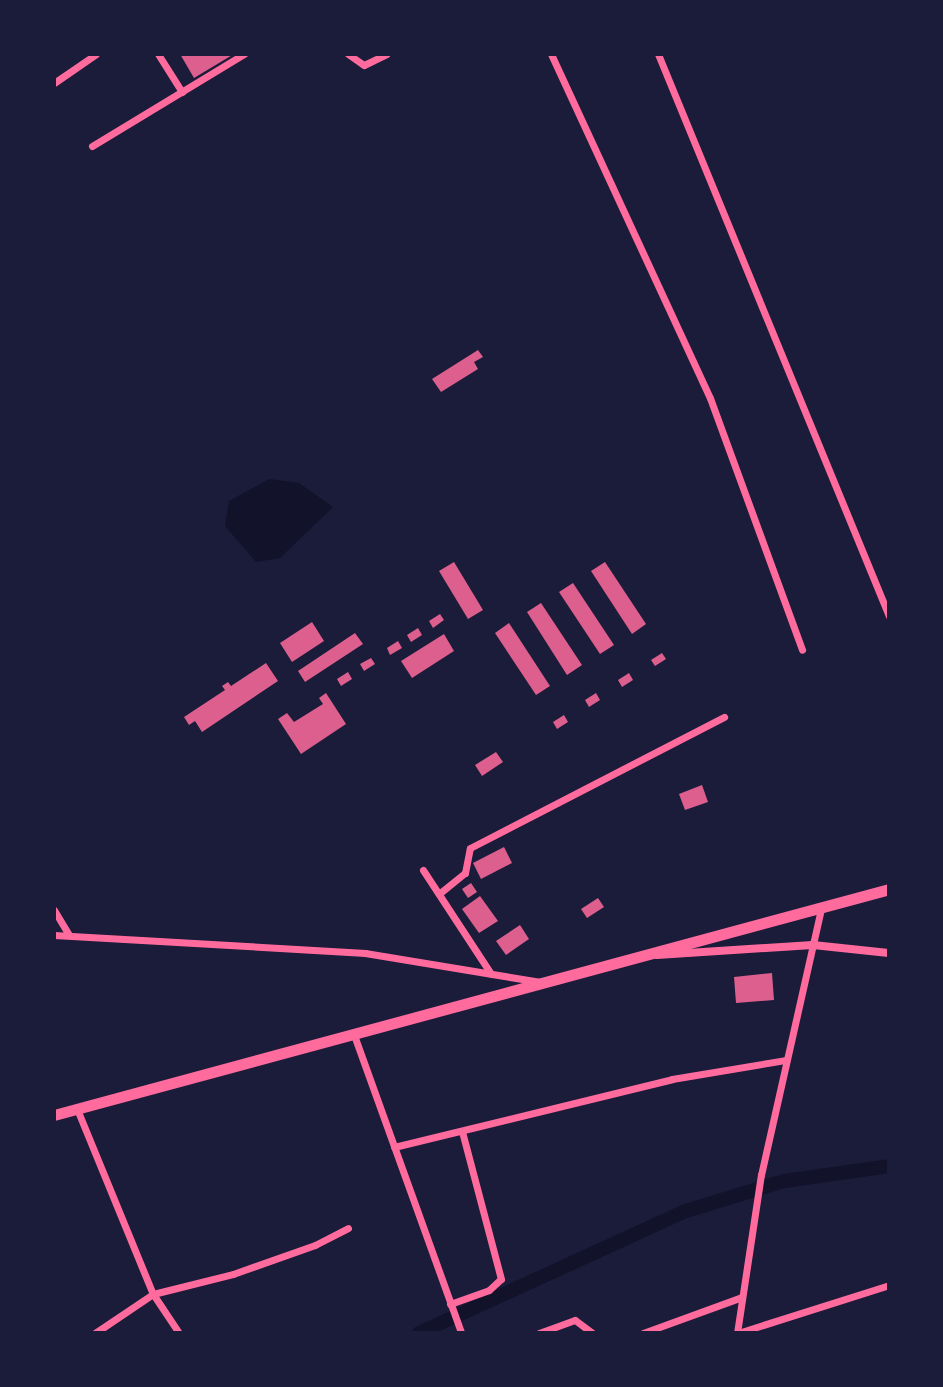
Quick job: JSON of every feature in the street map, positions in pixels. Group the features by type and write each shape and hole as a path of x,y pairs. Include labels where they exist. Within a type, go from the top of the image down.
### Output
{"highway":[{"path":"54,1115 889,889"}],"street":[{"path":"54,83 96,54"},
{"path":"158,54 182,92"},
{"path":"92,146 244,54"},
{"path":"348,54 364,65 387,54"},
{"path":"551,54 710,398 802,650"},
{"path":"658,54 889,616"},
{"path":"440,893 465,873 470,848 724,717"},
{"path":"423,870 491,974"},
{"path":"821,908 761,1175 737,1333 889,1285"},
{"path":"54,910 69,935"},
{"path":"54,935 365,953 543,982"},
{"path":"648,956 813,945 889,953"},
{"path":"354,1035 461,1333"},
{"path":"394,1147 672,1079 786,1060"},
{"path":"77,1109 153,1294 179,1333"},
{"path":"451,1307 489,1290 501,1279 462,1131"},
{"path":"95,1333 153,1294 233,1274 315,1245 348,1228"},
{"path":"643,1333 742,1297"},
{"path":"539,1333 575,1320 592,1333"}],"shaded area":[{"path":"269,479 299,483 333,507 280,558 256,562 225,526 229,501"}],"building":[{"path":"180,54 234,54 194,78"},
{"path":"478,350 483,357 474,362 478,369 441,392 432,379"},
{"path":"454,562 483,610 468,619 439,571"},
{"path":"605,562 646,624 632,634 591,571"},
{"path":"573,583 614,645 600,654 559,592"},
{"path":"541,603 582,665 567,675 527,612"},
{"path":"440,614 444,620 433,628 429,621"},
{"path":"312,622 324,641 292,662 280,643"},
{"path":"509,623 550,686 536,695 495,633"},
{"path":"418,628 422,635 411,642 407,635"},
{"path":"355,633 363,644 305,682 298,671"},
{"path":"444,634 454,651 412,678 401,661"},
{"path":"398,641 402,648 390,655 387,648"},
{"path":"662,653 666,659 655,666 651,660"},
{"path":"371,658 375,664 364,671 360,664"},
{"path":"266,663 278,681 202,732 195,721 189,725 184,717 225,690 222,686 228,682 231,686"},
{"path":"348,672 352,679 341,686 337,679"},
{"path":"629,673 633,680 622,687 618,680"},
{"path":"326,693 346,724 301,754 278,719 287,713 294,722 323,704 319,698"},
{"path":"596,693 600,700 589,707 585,700"},
{"path":"564,715 568,722 557,729 553,722"},
{"path":"496,752 503,762 482,776 475,765"},
{"path":"702,785 708,802 685,810 679,794"},
{"path":"504,847 512,863 481,879 473,863"},
{"path":"471,883 477,892 468,898 462,889"},
{"path":"480,896 498,921 479,933 462,909"},
{"path":"598,898 604,907 587,918 581,909"},
{"path":"520,925 529,939 506,955 496,941"},
{"path":"772,973 774,1000 736,1003 734,977"}],"waterway":[{"path":"419,1333 686,1211 784,1181 889,1166"}]}
